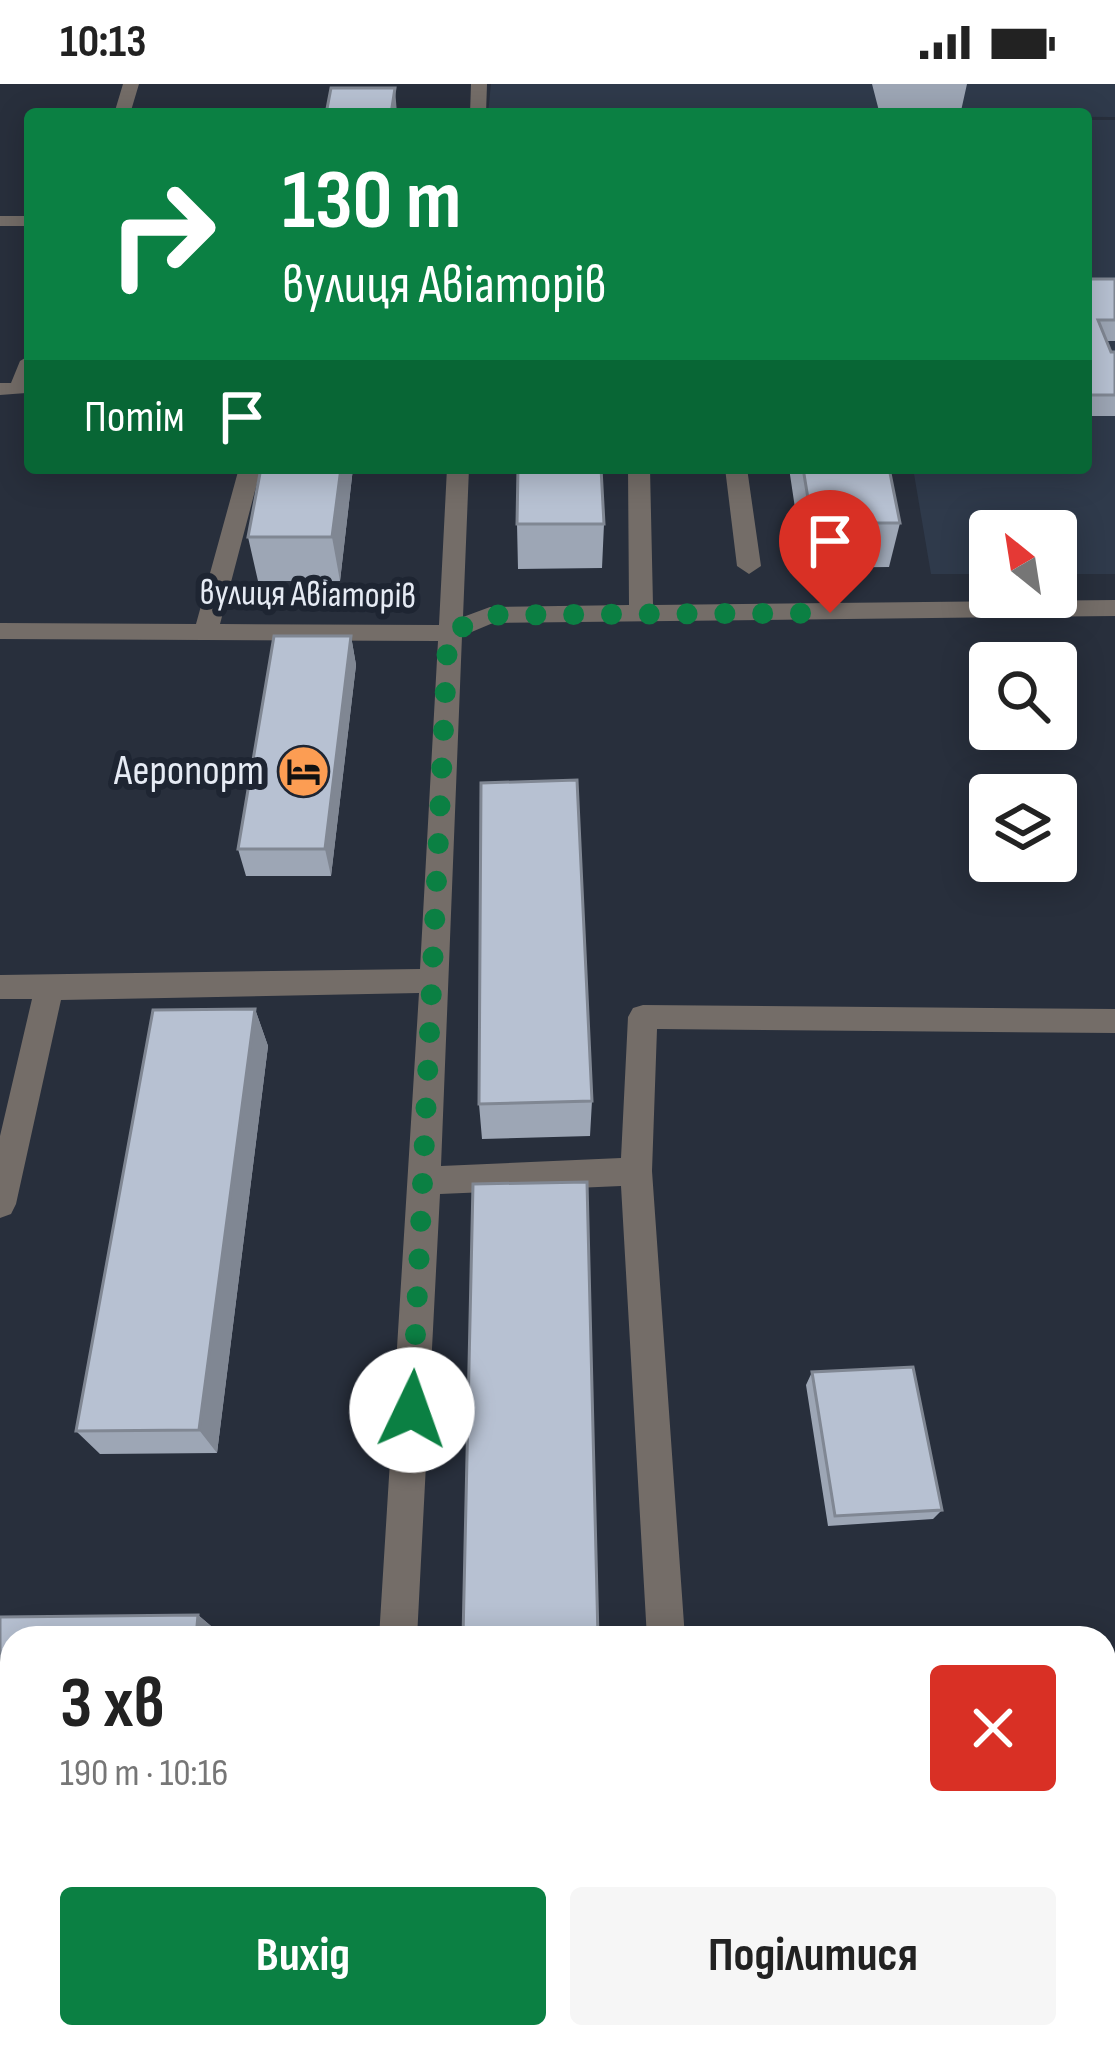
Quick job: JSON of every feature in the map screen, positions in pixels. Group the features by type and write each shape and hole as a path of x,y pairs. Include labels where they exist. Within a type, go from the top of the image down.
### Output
{"street":[{"path":"0,389 19,389 24,376"},
{"path":"207,629 248,474"},
{"path":"399,1626 458,474"},
{"path":"639,474 641,616"},
{"path":"737,474 749,566"},
{"name":"вулиця Авіаторів","path":"0,631 448,633 490,615 1115,608"},
{"path":"0,987 433,981"},
{"path":"0,1204 49,988"},
{"path":"665,1626 636,1171 643,1017 1115,1022"},
{"path":"425,1181 636,1171"}],"shaded area":[{"path":"491,84 1115,84 1115,117 1092,117 1092,108 489,108"},
{"path":"1092,120 1115,120 1115,574 1077,574 1077,510 969,510 969,574 931,574 914,474 1092,474"}],"building":[{"path":"331,88 395,88 392,108 327,108"},
{"path":"1092,279 1115,279 1115,320 1098,320 1115,352 1115,395 1092,395"},
{"path":"260,474 340,474 332,537 248,537"},
{"path":"518,474 601,474 604,524 517,524"},
{"path":"804,474 890,474 900,523 812,523"},
{"name":"Аеропорт","path":"274,636 351,636 325,849 238,849"},
{"path":"577,780 592,1101 479,1104 481,783"},
{"path":"255,1009 199,1430 76,1431 153,1010"},
{"path":"587,1182 598,1626 463,1626 473,1184"},
{"path":"913,1367 942,1510 835,1516 812,1372"},
{"path":"198,1615 197,1626 0,1626 0,1617"}],"place":[{"name":"Аеропорт","path":"303,771"}],"route":[{"path":"412,1410 448,633 490,615 830,613"}]}
